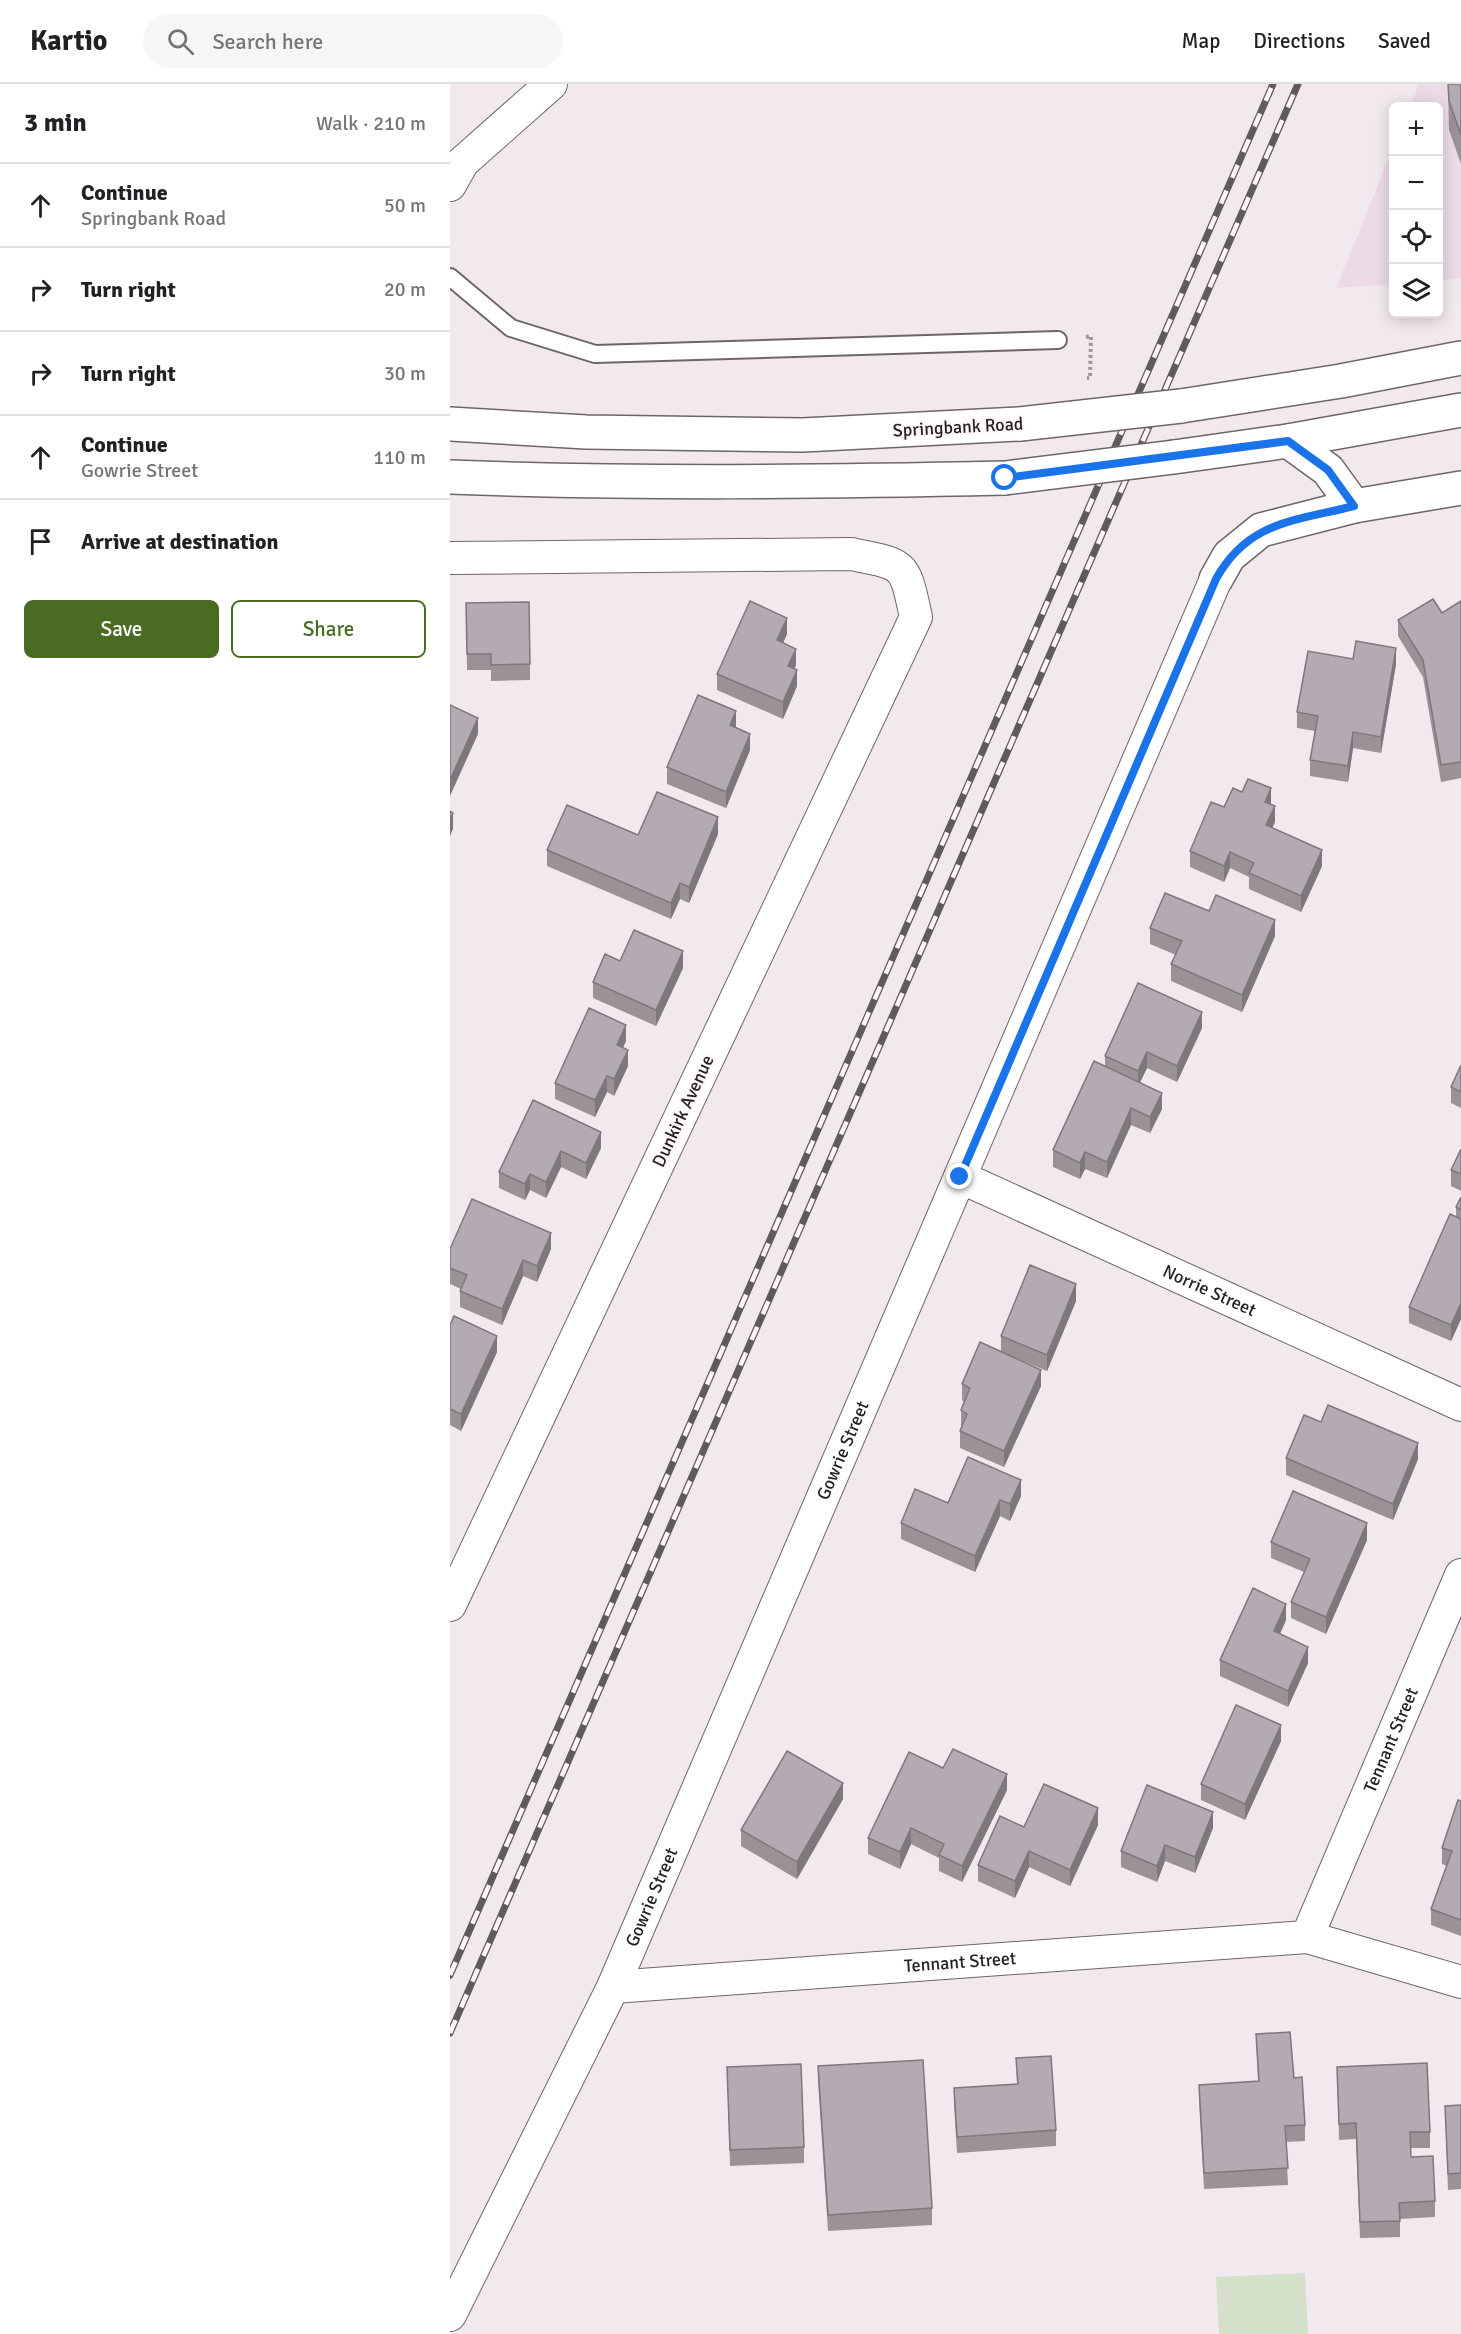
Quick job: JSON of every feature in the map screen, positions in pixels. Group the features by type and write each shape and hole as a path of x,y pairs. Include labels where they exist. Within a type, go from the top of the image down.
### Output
{"main road":[{"name":"Springbank Road","path":"450,424 585,432 803,435 1020,424 1181,406 1341,381 1461,358"},
{"path":"450,477 573,482 788,483 1005,478 1288,441 1461,410"},
{"path":"1288,441 1328,470 1354,506"},
{"path":"1216,579 1229,556 1261,530 1354,506 1461,488"}],"street":[{"path":"453,173 551,84"},
{"name":"Dunkirk Avenue","path":"450,558 851,554 890,562 907,575 916,617 450,1605"},
{"name":"Gowrie Street","path":"450,2315 613,1987 1216,579"},
{"name":"Norrie Street","path":"960,1177 1461,1405"},
{"name":"Tennant Street","path":"1306,1937 1461,1575"},
{"name":"Tennant Street","path":"613,1987 1306,1937 1461,1982"}],"lane":[{"path":"450,277 511,328 595,354 1058,340"}],"path":[{"path":"1058,340 1091,336 1090,378 1078,379"}],"shaded area":[{"path":"1419,84 1461,84 1461,278 1443,280 1443,102 1412,102"},
{"path":"1389,158 1389,284 1336,288"}],"green space":[{"path":"1305,2273 1308,2334 1219,2334 1216,2277"}],"building":[{"path":"1448,84 1461,84 1461,135 1449,101"},
{"path":"1433,599 1442,613 1461,601 1461,762 1441,765 1423,660 1398,620"},
{"path":"750,601 787,618 777,640 796,649 788,666 797,670 783,702 717,674"},
{"path":"529,602 530,664 491,665 491,654 467,654 466,603"},
{"path":"1356,641 1396,648 1381,737 1353,732 1348,766 1310,760 1318,716 1297,712 1308,651 1353,659"},
{"path":"698,695 736,711 730,725 750,734 726,792 667,767"},
{"path":"450,705 478,718 450,780"},
{"path":"1248,779 1271,788 1265,802 1275,806 1266,825 1322,850 1301,896 1249,873 1254,863 1230,852 1224,866 1190,851 1211,802 1224,807 1233,788 1242,792"},
{"path":"657,792 718,817 689,887 680,883 671,903 547,850 567,805 638,835"},
{"path":"1165,893 1209,911 1216,895 1275,920 1242,995 1171,964 1182,941 1150,928"},
{"path":"634,930 683,951 656,1010 593,982 605,954 620,961"},
{"path":"1138,983 1202,1012 1177,1066 1147,1052 1138,1071 1105,1056"},
{"path":"589,1008 626,1025 617,1045 628,1050 614,1079 607,1076 595,1100 555,1083"},
{"path":"1094,1061 1162,1093 1150,1117 1131,1108 1107,1162 1085,1152 1080,1163 1053,1150"},
{"path":"1461,1065 1461,1092 1451,1087"},
{"path":"533,1100 601,1132 586,1163 561,1151 546,1182 530,1174 525,1184 499,1172"},
{"path":"1461,1149 1461,1174 1451,1170"},
{"path":"1461,1197 1461,1210 1456,1207"},
{"path":"472,1199 551,1233 537,1266 523,1260 502,1309 460,1291 467,1275 450,1268 450,1249"},
{"path":"1450,1214 1461,1219 1461,1303 1451,1325 1409,1307"},
{"path":"1030,1265 1076,1284 1047,1355 1001,1336"},
{"path":"454,1316 497,1336 461,1414 450,1409 450,1325"},
{"path":"980,1342 1041,1370 1004,1451 960,1431 967,1414 961,1410 970,1388 962,1384"},
{"path":"1328,1405 1418,1443 1393,1504 1286,1458 1304,1415 1321,1422"},
{"path":"968,1457 1021,1480 1010,1504 1000,1500 975,1556 901,1523 915,1489 948,1503"},
{"path":"1293,1491 1367,1523 1326,1617 1291,1602 1310,1559 1271,1542"},
{"path":"1253,1588 1286,1604 1274,1631 1308,1647 1288,1691 1220,1660"},
{"path":"1236,1705 1281,1725 1245,1804 1201,1784"},
{"path":"953,1749 1007,1774 962,1866 939,1855 944,1844 911,1828 900,1852 868,1838 909,1752 943,1768"},
{"path":"787,1751 843,1783 797,1862 741,1830"},
{"path":"1044,1784 1098,1808 1070,1870 1029,1851 1015,1881 978,1865 1000,1816 1024,1827"},
{"path":"1147,1785 1213,1812 1195,1857 1165,1845 1157,1866 1121,1851"},
{"path":"1458,1800 1461,1801 1461,1920 1431,1909 1452,1851 1442,1848"},
{"path":"1290,2032 1294,2078 1302,2077 1305,2125 1285,2126 1288,2168 1204,2173 1199,2085 1259,2081 1256,2034"},
{"path":"1051,2056 1056,2130 957,2137 954,2088 1018,2084 1016,2058"},
{"path":"923,2060 932,2208 828,2215 818,2066"},
{"path":"1427,2063 1430,2132 1410,2132 1411,2157 1433,2156 1435,2201 1399,2203 1400,2221 1360,2222 1356,2123 1339,2124 1337,2067"},
{"path":"801,2064 804,2147 730,2150 727,2067"},
{"path":"1461,2105 1461,2173 1448,2174 1445,2106"}],"railway":[{"path":"450,1975 1273,84"},
{"path":"450,2033 1298,84"}],"route":[{"path":"960,1177 1216,579 1229,556 1261,530 1354,506 1328,470 1288,441 1005,478"}]}
